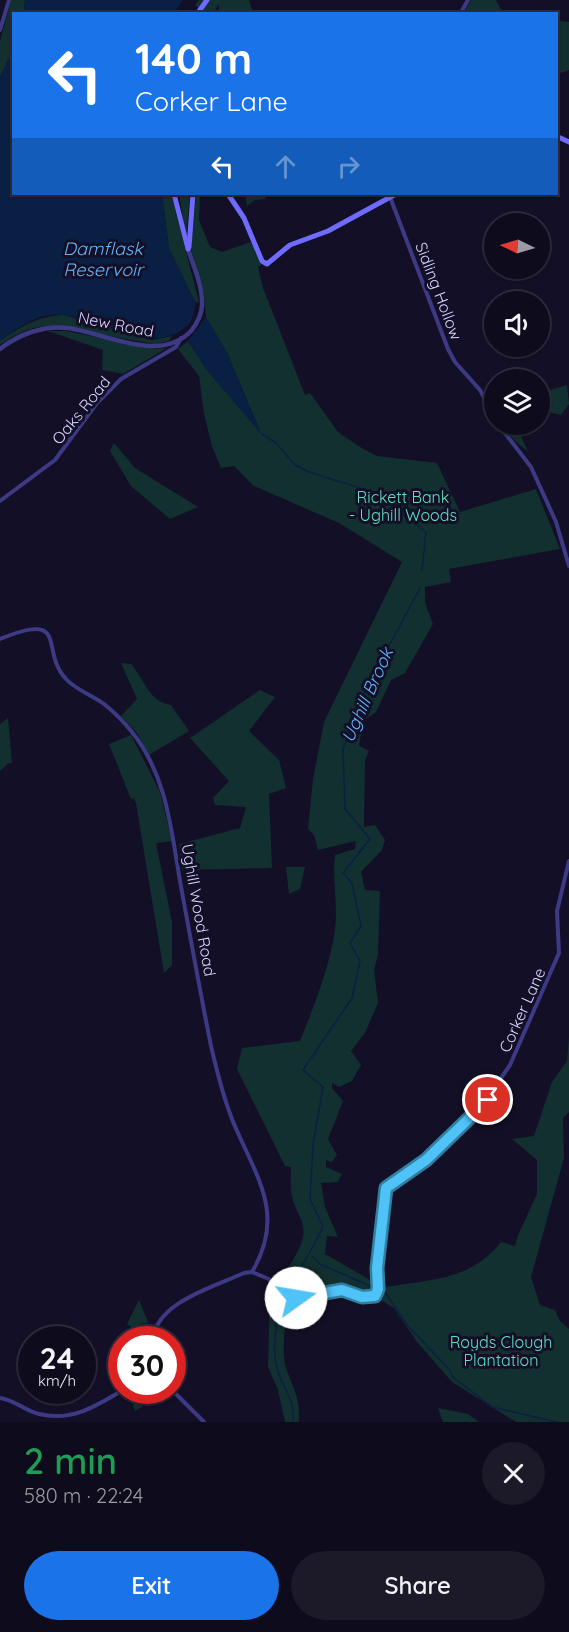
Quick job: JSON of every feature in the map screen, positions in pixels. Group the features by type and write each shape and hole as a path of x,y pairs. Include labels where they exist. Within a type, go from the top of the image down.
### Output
{"main road":[{"path":"174,195 188,249"},
{"path":"188,249 193,195"},
{"path":"229,195 244,218 262,261 267,264 290,244 328,231 393,195"}],"street":[{"path":"0,30 9,0"},
{"name":"Sidling Hollow","path":"393,195 448,348 455,362 484,397"},
{"path":"182,338 197,323 202,304 188,249"},
{"name":"New Road","path":"0,349 25,333 50,328 68,328 156,346 182,338"},
{"name":"Oaks Road","path":"0,501 55,460 97,403 121,379 176,347 182,338"},
{"path":"506,435 531,467 556,522 569,566"},
{"name":"Ughill Wood Road","path":"0,639 30,629 41,630 48,635 64,678 102,702 127,726 152,765 167,799 212,1048 229,1112 259,1177 268,1209 269,1225 262,1254 252,1272"},
{"name":"Corker Lane","path":"252,1272 276,1282 285,1301 315,1293 342,1290 362,1297 375,1296 378,1289 377,1268 386,1188 426,1160 479,1110 510,1065 559,953 557,911 569,861"},
{"path":"160,1326 165,1316 183,1301 244,1273 252,1272"},
{"path":"0,1398 39,1414 66,1416 84,1412 108,1398"},
{"path":"186,1404 204,1422"}],"green space":[{"path":"11,0 25,0 24,12 12,12 12,52 0,77 0,41"},
{"path":"199,0 249,0 253,12 219,12 219,4 214,12 200,12 195,5"},
{"path":"471,0 496,0 502,12 464,12"},
{"path":"558,20 569,22 569,70 558,74"},
{"path":"162,195 171,195 199,302 195,302 169,248"},
{"path":"179,195 190,195 186,238"},
{"name":"Rickett Bank - Ughill Woods","path":"196,195 200,195 199,220 210,247 222,252 251,242 261,265 258,267 263,288 305,395 310,393 338,432 377,456 437,463 460,512 536,489 560,549 449,569 451,582 425,587 425,602 433,624 405,673 391,680 376,712 363,721 359,746 369,751 365,761 364,827 375,825 385,840 382,850 361,872 365,890 380,891 378,955 374,970 378,1003 365,1033 351,1051 361,1065 352,1081 339,1087 332,1083 332,1088 343,1101 328,1139 337,1155 332,1162 326,1160 326,1167 342,1174 338,1182 321,1183 325,1207 338,1237 327,1236 325,1254 372,1281 376,1288 374,1294 340,1287 284,1299 285,1276 300,1248 303,1235 302,1223 292,1196 291,1167 285,1166 237,1069 242,1048 300,1041 321,986 335,929 335,855 355,849 356,841 318,850 314,835 308,829 313,779 324,722 402,562 339,523 254,486 234,466 221,468 212,446 204,414 199,376 178,349 188,341 207,370 260,431 227,353 206,317 204,294 191,249"},
{"path":"245,195 265,195 266,199 255,200 247,206"},
{"path":"64,315 152,340 172,336 169,341 155,344 72,328 48,326 25,331 0,345 0,341 30,323 46,317"},
{"path":"48,331 66,331 156,349 167,348 123,374 102,370 103,350"},
{"path":"567,385 569,404 561,415 550,412 550,390"},
{"path":"510,435 520,435 528,452"},
{"path":"114,443 135,468 198,507 170,519 131,486 110,451"},
{"path":"121,663 131,664 152,695 163,703 171,705 189,731 149,755 137,733 121,716 137,699"},
{"path":"260,690 275,697 249,731 279,760 286,788 269,794 272,868 182,870 179,844 240,828 246,807 215,805 213,798 229,781 190,738"},
{"path":"8,718 12,763 0,771 0,724"},
{"path":"131,735 160,792 172,841 156,843 172,922 172,965 164,973 136,803 134,798 131,799 109,744"},
{"path":"286,867 305,867 300,889 289,894"},
{"path":"569,1037 569,1112 563,1118 564,1158 531,1277 540,1305 555,1310 560,1321 569,1329 569,1422 516,1422 452,1382 417,1342 394,1308 377,1298 381,1290 382,1256 386,1287 449,1276 476,1264 489,1255 501,1242 515,1246 537,1194 537,1160 512,1139 534,1136 552,1082 567,1061"},
{"path":"270,1289 275,1289 277,1298 287,1303 285,1361 297,1400 299,1422 285,1422 278,1390 268,1367"},
{"path":"139,1300 148,1322 135,1326 127,1324"},
{"path":"133,1404 143,1404 142,1407 135,1411"},
{"name":"Royds Clough Plantation","path":"438,1408 468,1414 479,1422 443,1422"}],"water":[{"path":"25,0 183,0 175,12 24,12"},
{"name":"Damflask Reservoir","path":"12,52 12,195 162,195 169,248 195,302 192,318 182,330 167,337 137,337 77,317 53,315 29,322 0,341 0,77"},
{"path":"206,317 227,353 261,434 207,370 188,341"}],"waterway":[{"name":"Ughill Brook","path":"262,434 276,443 295,465 309,472 373,492 426,532 422,570"},
{"name":"Ughill Brook","path":"286,1298 323,1226 310,1199 313,1145 323,1087 303,1070 352,998 360,961 350,943 361,926 352,883 343,873 370,839 345,809 343,749 367,687 420,588"},
{"path":"312,1256 320,1264 386,1293 407,1325 449,1369 453,1377 492,1407 557,1422"},
{"name":"Ughill Brook","path":"284,1303 277,1326 275,1352 279,1375 292,1407 293,1422"}],"route":[{"path":"296,1298 342,1290 362,1297 375,1296 378,1289 377,1268 383,1197 386,1188 394,1180 426,1160 488,1100"}]}
